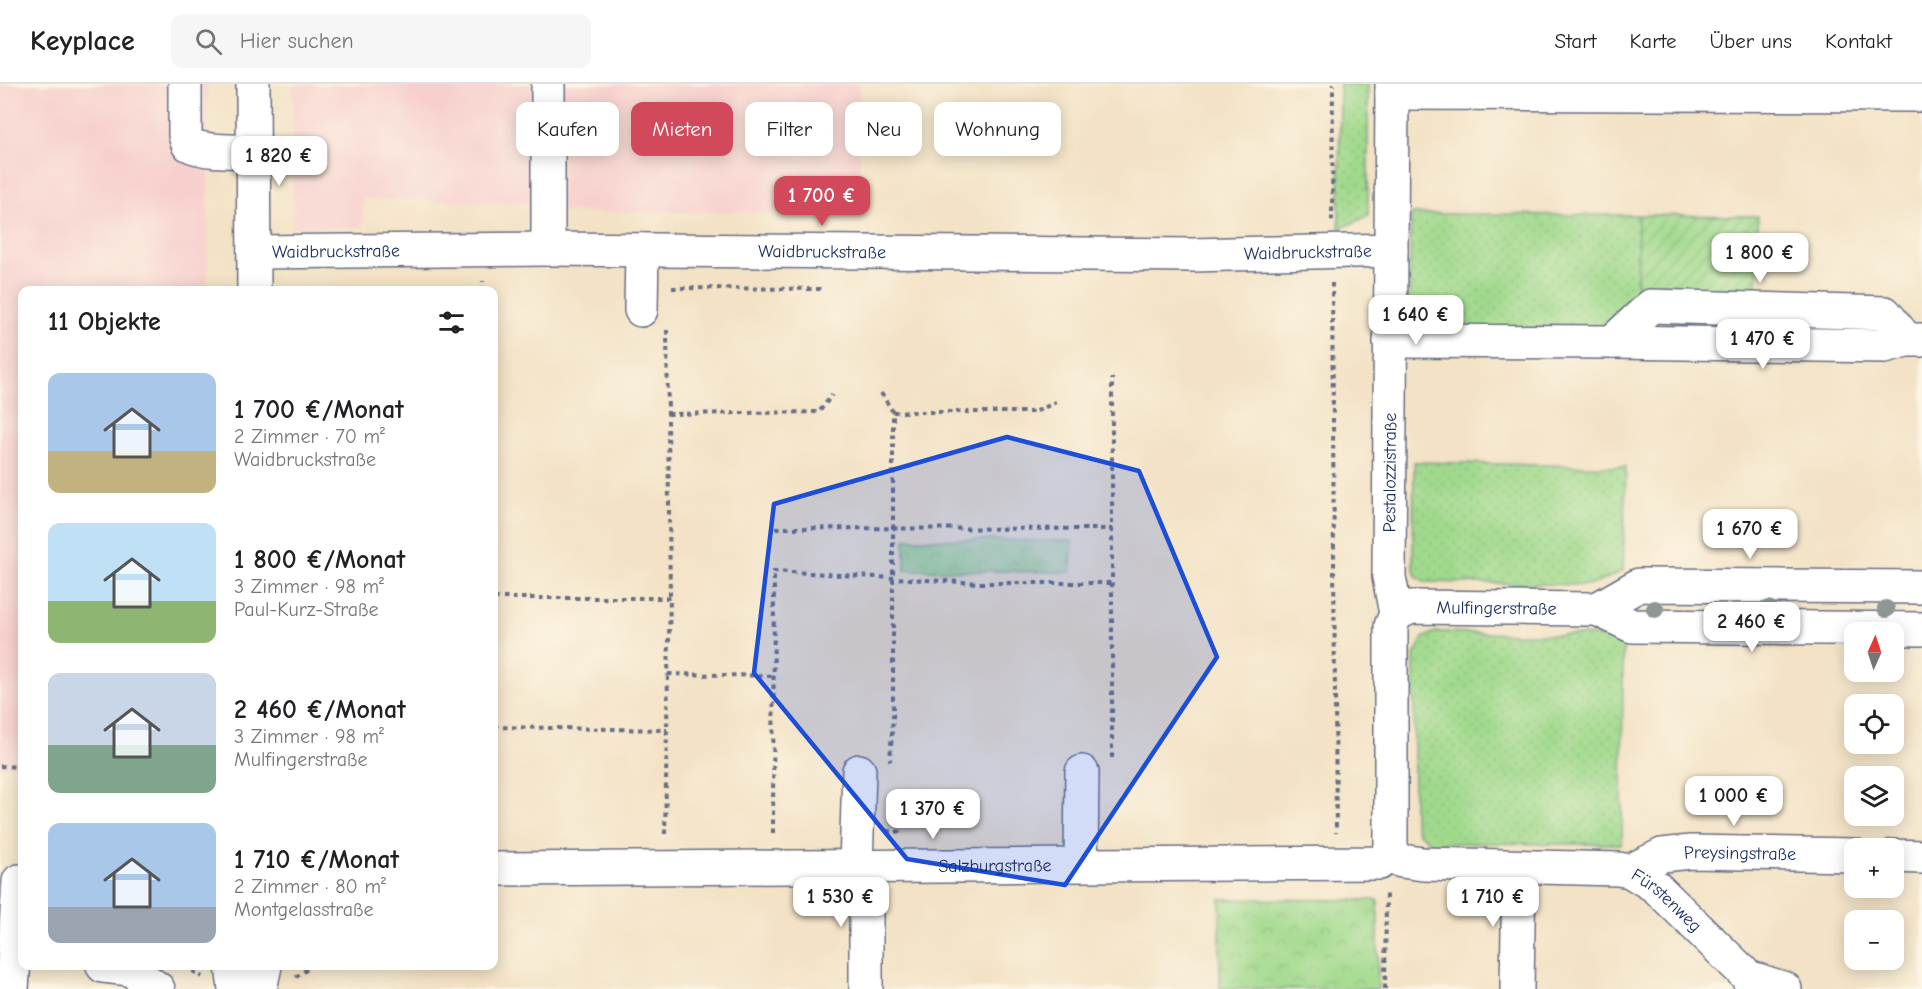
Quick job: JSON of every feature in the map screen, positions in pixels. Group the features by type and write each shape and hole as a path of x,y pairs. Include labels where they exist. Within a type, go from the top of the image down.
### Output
{"street":[{"path":"185,84 185,135 188,144 193,147 227,151 254,151"},
{"path":"253,84 254,286"},
{"path":"548,84 548,249"},
{"path":"1392,88 1922,95"},
{"name":"Pestalozzistraße","path":"1387,857 1391,848 1391,626 1396,614 1389,577 1392,88"},
{"name":"Waidbruckstraße","path":"254,252 548,249 1192,255 1391,250"},
{"path":"642,250 654,316"},
{"path":"1390,341 1885,346 1914,340"},
{"path":"1597,609 1639,585 1922,587"},
{"name":"Mulfingerstraße","path":"1396,614 1412,607 1597,609 1632,626 1922,630"},
{"path":"1081,864 1097,767"},
{"path":"859,771 870,866 866,989"},
{"name":"Preysingstraße","path":"1630,871 1662,855 1691,852 1844,855"},
{"path":"1904,856 1922,857"},
{"name":"Salzburgstraße","path":"498,869 1379,863 1387,857"},
{"name":"Fürstenweg","path":"1387,857 1423,864 1630,871 1656,887 1750,983 1785,989"},
{"path":"1517,989 1519,867"},
{"path":"12,989 18,957 14,881"},
{"path":"89,989 90,970"},
{"path":"131,970 158,989"},
{"path":"233,970 235,989"},
{"path":"260,989 264,970"}],"path":[{"path":"1333,84 1331,251 1336,863"},
{"path":"666,288 824,289"},
{"path":"654,316 668,414 670,598 665,834"},
{"path":"1097,767 1112,583 1113,378"},
{"path":"881,393 893,412 893,717 890,763"},
{"path":"668,414 819,412 832,395"},
{"path":"893,412 1035,412 1056,402"},
{"path":"776,528 1112,529"},
{"path":"773,833 774,571 978,583 1112,583"},
{"path":"498,598 670,598"},
{"path":"668,674 774,676"},
{"path":"498,727 667,730"},
{"path":"0,766 18,766"},
{"path":"870,866 888,820"},
{"path":"1385,989 1387,857"}],"highlighted area":[{"path":"1007,437 1139,471 1217,657 1065,885 907,859 754,673 774,504"}],"shaded area":[{"path":"0,84 208,84 208,286 18,286 18,766 0,766"},
{"path":"293,84 543,84 543,102 516,102 516,156 543,156 543,203 363,199 362,227 293,227"},
{"path":"560,84 859,84 859,102 845,102 845,156 860,156 861,212 561,212 561,156 619,156 619,102 560,102"}],"green space":[{"path":"1340,84 1368,84 1368,216 1339,229"},
{"path":"1411,214 1638,215 1637,296 1599,329 1408,330"},
{"path":"1638,215 1758,216 1757,297 1637,296"},
{"path":"1414,462 1626,467 1623,571 1592,585 1424,582 1416,576 1413,566"},
{"path":"905,539 1072,541 1071,572 905,570"},
{"path":"1436,632 1608,636 1623,645 1622,844 1431,843 1417,832 1414,820 1414,655 1423,638"},
{"path":"1220,899 1378,900 1378,989 1220,989"}]}
